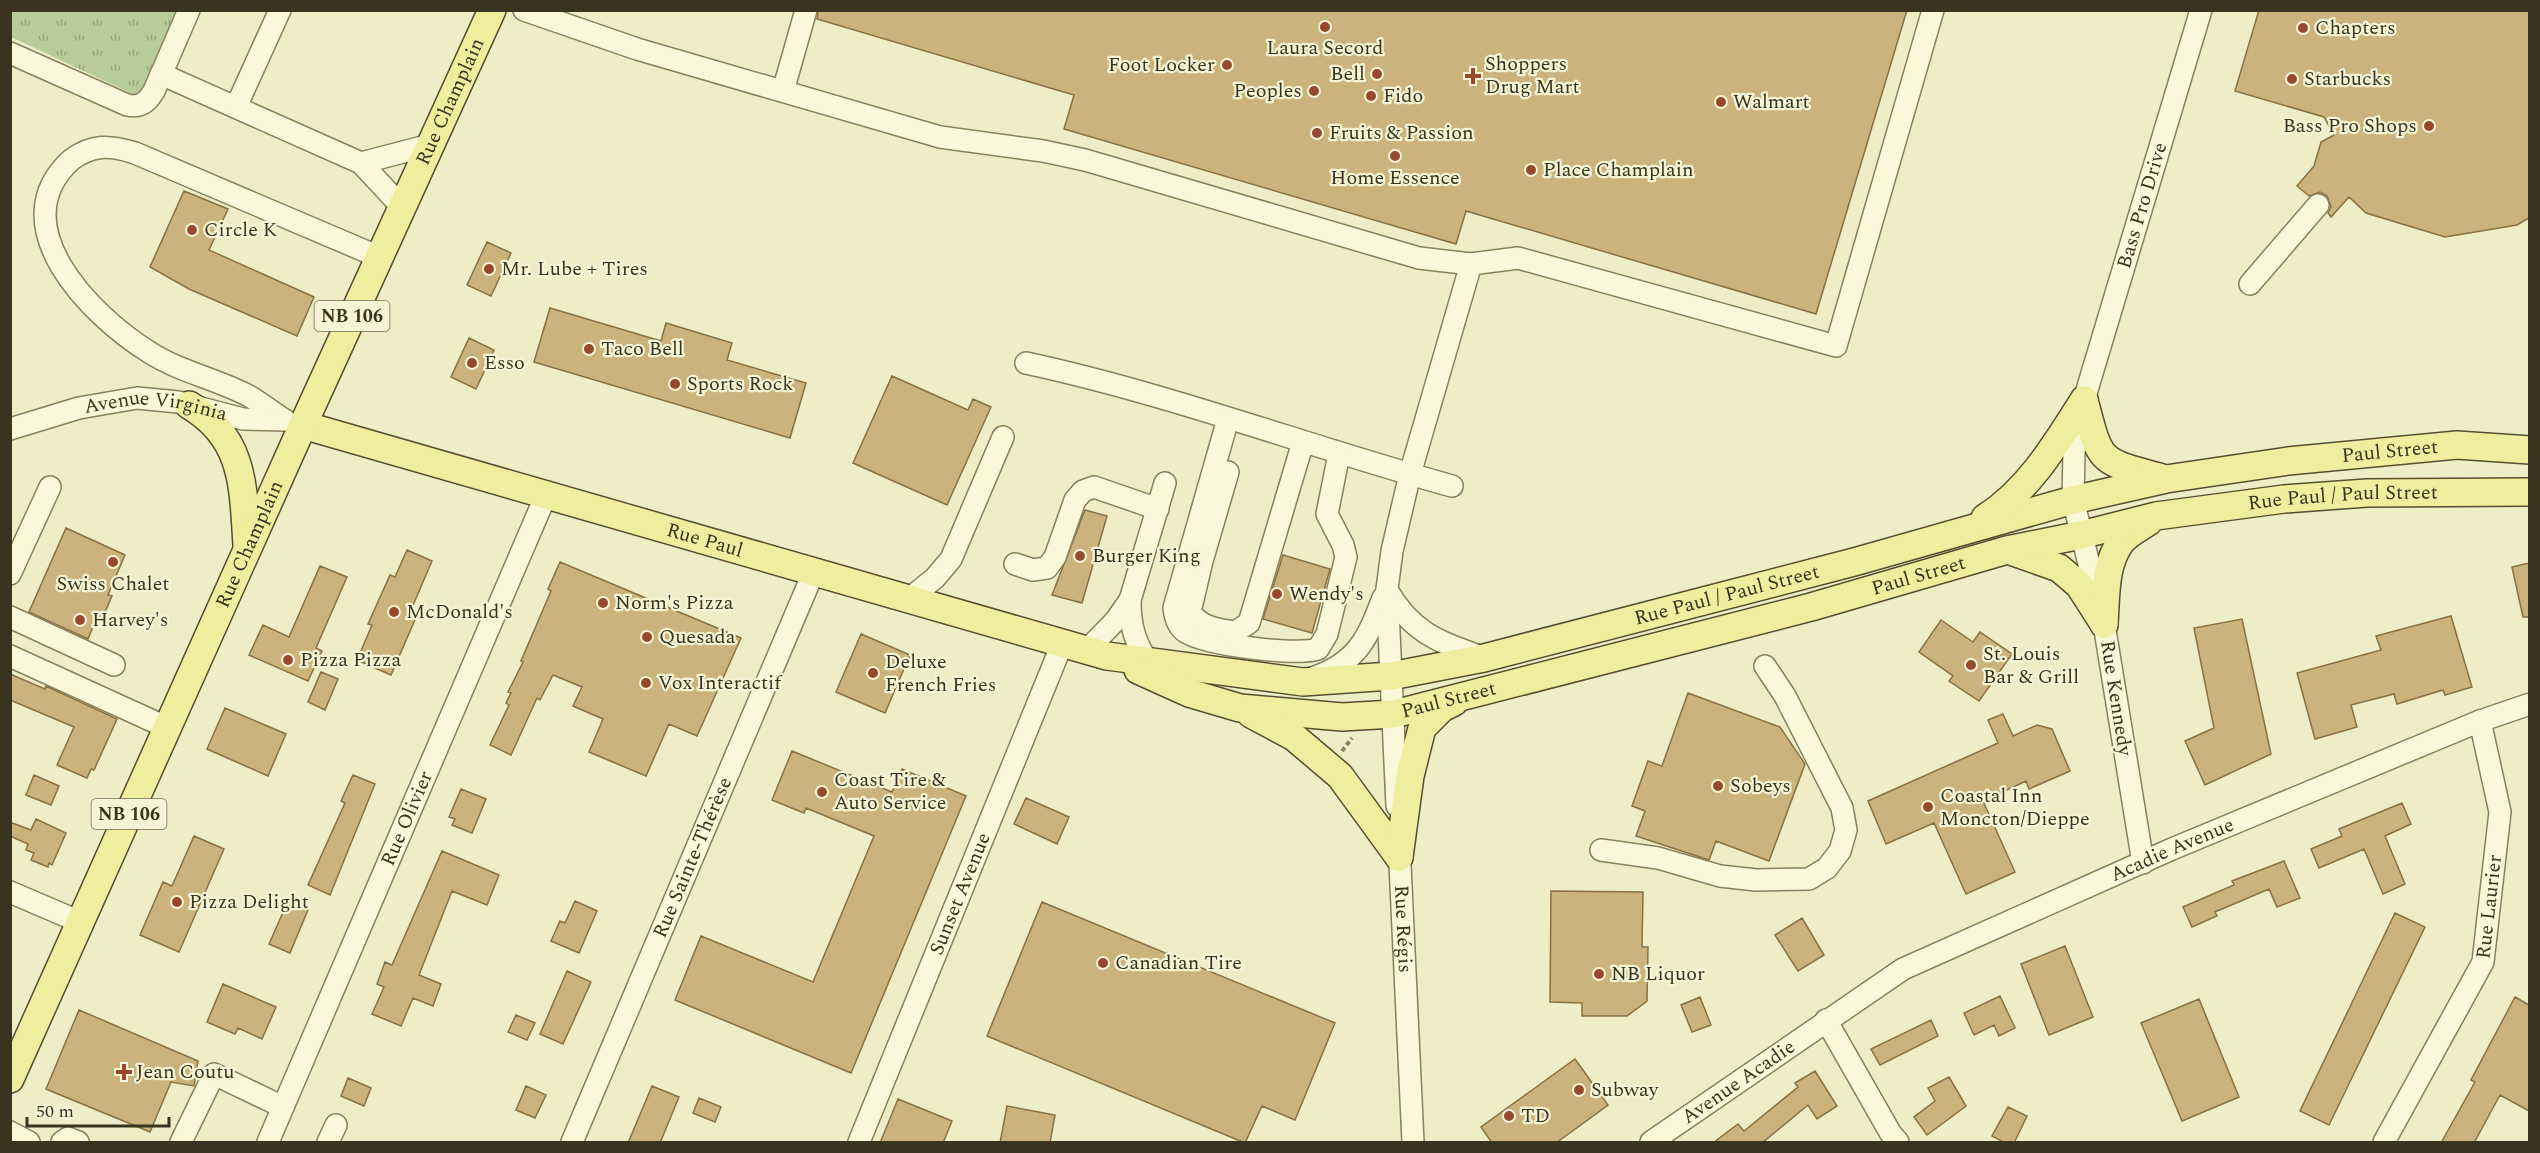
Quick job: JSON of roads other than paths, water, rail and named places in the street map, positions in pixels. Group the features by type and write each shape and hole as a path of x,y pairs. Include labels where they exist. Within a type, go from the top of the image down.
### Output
{"main road":[{"name":"Rue Champlain","path":"10,1079 248,549 293,422 379,257 492,10"},
{"path":"2084,400 2097,449 2110,462 2166,480"},
{"path":"1969,528 2005,505 2030,479 2084,400"},
{"path":"189,405 202,412 220,430 238,462 242,478 248,549"},
{"name":"Rue Paul","path":"293,422 1086,650"},
{"name":"Paul Street","path":"1969,528 2073,500 2166,480 2288,461 2457,445 2529,450"},
{"name":"Rue Paul / Paul Street","path":"2157,516 2284,499 2367,493 2529,492"},
{"path":"2104,624 2108,576 2113,557 2122,540 2157,516"},
{"name":"Paul Street","path":"1086,650 1189,693 1240,708 1341,717 1394,714 1811,607 2007,550 2157,516"},
{"name":"Rue Paul / Paul Street","path":"1484,658 1854,562 1969,528"},
{"path":"2007,550 2059,568 2079,585 2104,624"},
{"name":"Paul Street","path":"1086,650 1148,662 1302,682 1391,676 1484,658"},
{"path":"1399,857 1410,776 1422,728 1442,708 1470,694"},
{"path":"1240,708 1294,736 1340,776 1399,857"}],"street":[{"path":"10,53 133,106 146,102 189,10"},
{"path":"236,107 280,10"},
{"path":"524,10 637,48 940,137 1043,151 1085,160 1419,258 1471,264 1518,258 1836,346 1933,10"},
{"path":"783,91 806,10"},
{"name":"Bass Pro Drive","path":"2073,500 2074,452 2084,400 2201,10"},
{"path":"161,74 361,163 402,207"},
{"path":"361,163 430,145"},
{"path":"293,422 250,396 173,365 131,341 105,320 67,280 46,250 40,232 41,204 57,174 84,151 98,146 113,146 135,153 379,257"},
{"path":"2250,284 2318,205"},
{"path":"1302,682 1332,672 1350,659 1368,638 1387,589 1392,551 1410,474 1471,264"},
{"path":"1026,363 1096,380 1452,486"},
{"path":"160,399 173,365"},
{"name":"Avenue Virginia","path":"10,429 106,402 160,399 243,419 293,422"},
{"path":"1234,421 1174,608 1175,619 1185,632 1228,644 1267,650 1308,652 1318,649 1327,634 1346,557 1343,545 1327,514 1339,454"},
{"path":"1234,421 1190,612 1196,621 1219,630 1235,632 1249,623 1303,442"},
{"path":"909,599 935,578 951,559 1004,437"},
{"path":"1148,662 1137,645 1130,624 1130,600 1166,483"},
{"path":"1015,564 1033,570 1047,568 1055,557 1075,500 1083,491 1094,487 1158,509"},
{"path":"10,540 41,490 10,574"},
{"name":"Rue Olivier","path":"268,1143 546,495"},
{"name":"Rue Kennedy","path":"2073,500 2104,624 2143,863"},
{"name":"Rue Sainte-Thérèse","path":"572,1143 814,571"},
{"path":"1387,589 1399,610 1434,640 1484,658"},
{"name":"Rue Régis","path":"1387,589 1413,1143"},
{"path":"1086,650 1116,620 1130,600"},
{"path":"11,617 114,665"},
{"name":"Sunset Avenue","path":"859,1143 1086,650"},
{"path":"10,656 168,728"},
{"path":"1601,850 1658,858 1720,876 1756,880 1809,879 1827,868 1840,851 1846,830 1842,808 1785,696 1765,666"},
{"name":"Acadie Avenue","path":"1826,1020 1903,969 2143,863 2480,721 2529,704"},
{"name":"Rue Laurier","path":"2384,1143 2483,962 2500,812 2480,721"},
{"path":"10,892 80,922"},
{"path":"1826,1020 1898,1143"},
{"name":"Avenue Acadie","path":"1651,1143 1826,1020"},
{"path":"182,1143 214,1074 283,1107"},
{"path":"10,1132 29,1143"},
{"path":"62,1143 68,1138 78,1143"}],"place":[{"name":"Laura Secord","path":"1325,27"},
{"name":"Chapters","path":"2303,28"},
{"name":"Foot Locker","path":"1227,65"},
{"name":"Bell","path":"1377,74"},
{"name":"Shoppers Drug Mart","path":"1473,76"},
{"name":"Starbucks","path":"2292,79"},
{"name":"Peoples","path":"1314,91"},
{"name":"Fido","path":"1371,96"},
{"name":"Walmart","path":"1721,102"},
{"name":"Bass Pro Shops","path":"2429,126"},
{"name":"Fruits & Passion","path":"1317,133"},
{"name":"Home Essence","path":"1395,156"},
{"name":"Place Champlain","path":"1531,170"},
{"name":"Circle K","path":"192,230"},
{"name":"Mr. Lube + Tires","path":"489,269"},
{"name":"Taco Bell","path":"589,349"},
{"name":"Esso","path":"472,363"},
{"name":"Sports Rock","path":"675,384"},
{"name":"Burger King","path":"1080,556"},
{"name":"Swiss Chalet","path":"113,562"},
{"name":"Wendy's","path":"1277,594"},
{"name":"Norm's Pizza","path":"603,603"},
{"name":"McDonald's","path":"394,612"},
{"name":"Harvey's","path":"80,620"},
{"name":"Quesada","path":"647,637"},
{"name":"Pizza Pizza","path":"288,660"},
{"name":"St. Louis Bar & Grill","path":"1971,665"},
{"name":"Deluxe French Fries","path":"873,673"},
{"name":"Vox Interactif","path":"646,683"},
{"name":"Sobeys","path":"1718,786"},
{"name":"Coast Tire & Auto Service","path":"822,792"},
{"name":"Coastal Inn Moncton/Dieppe","path":"1928,807"},
{"name":"Pizza Delight","path":"177,902"},
{"name":"Canadian Tire","path":"1103,963"},
{"name":"NB Liquor","path":"1599,974"},
{"name":"Jean Coutu","path":"124,1072"},
{"name":"Subway","path":"1579,1090"},
{"name":"TD","path":"1509,1116"}]}
